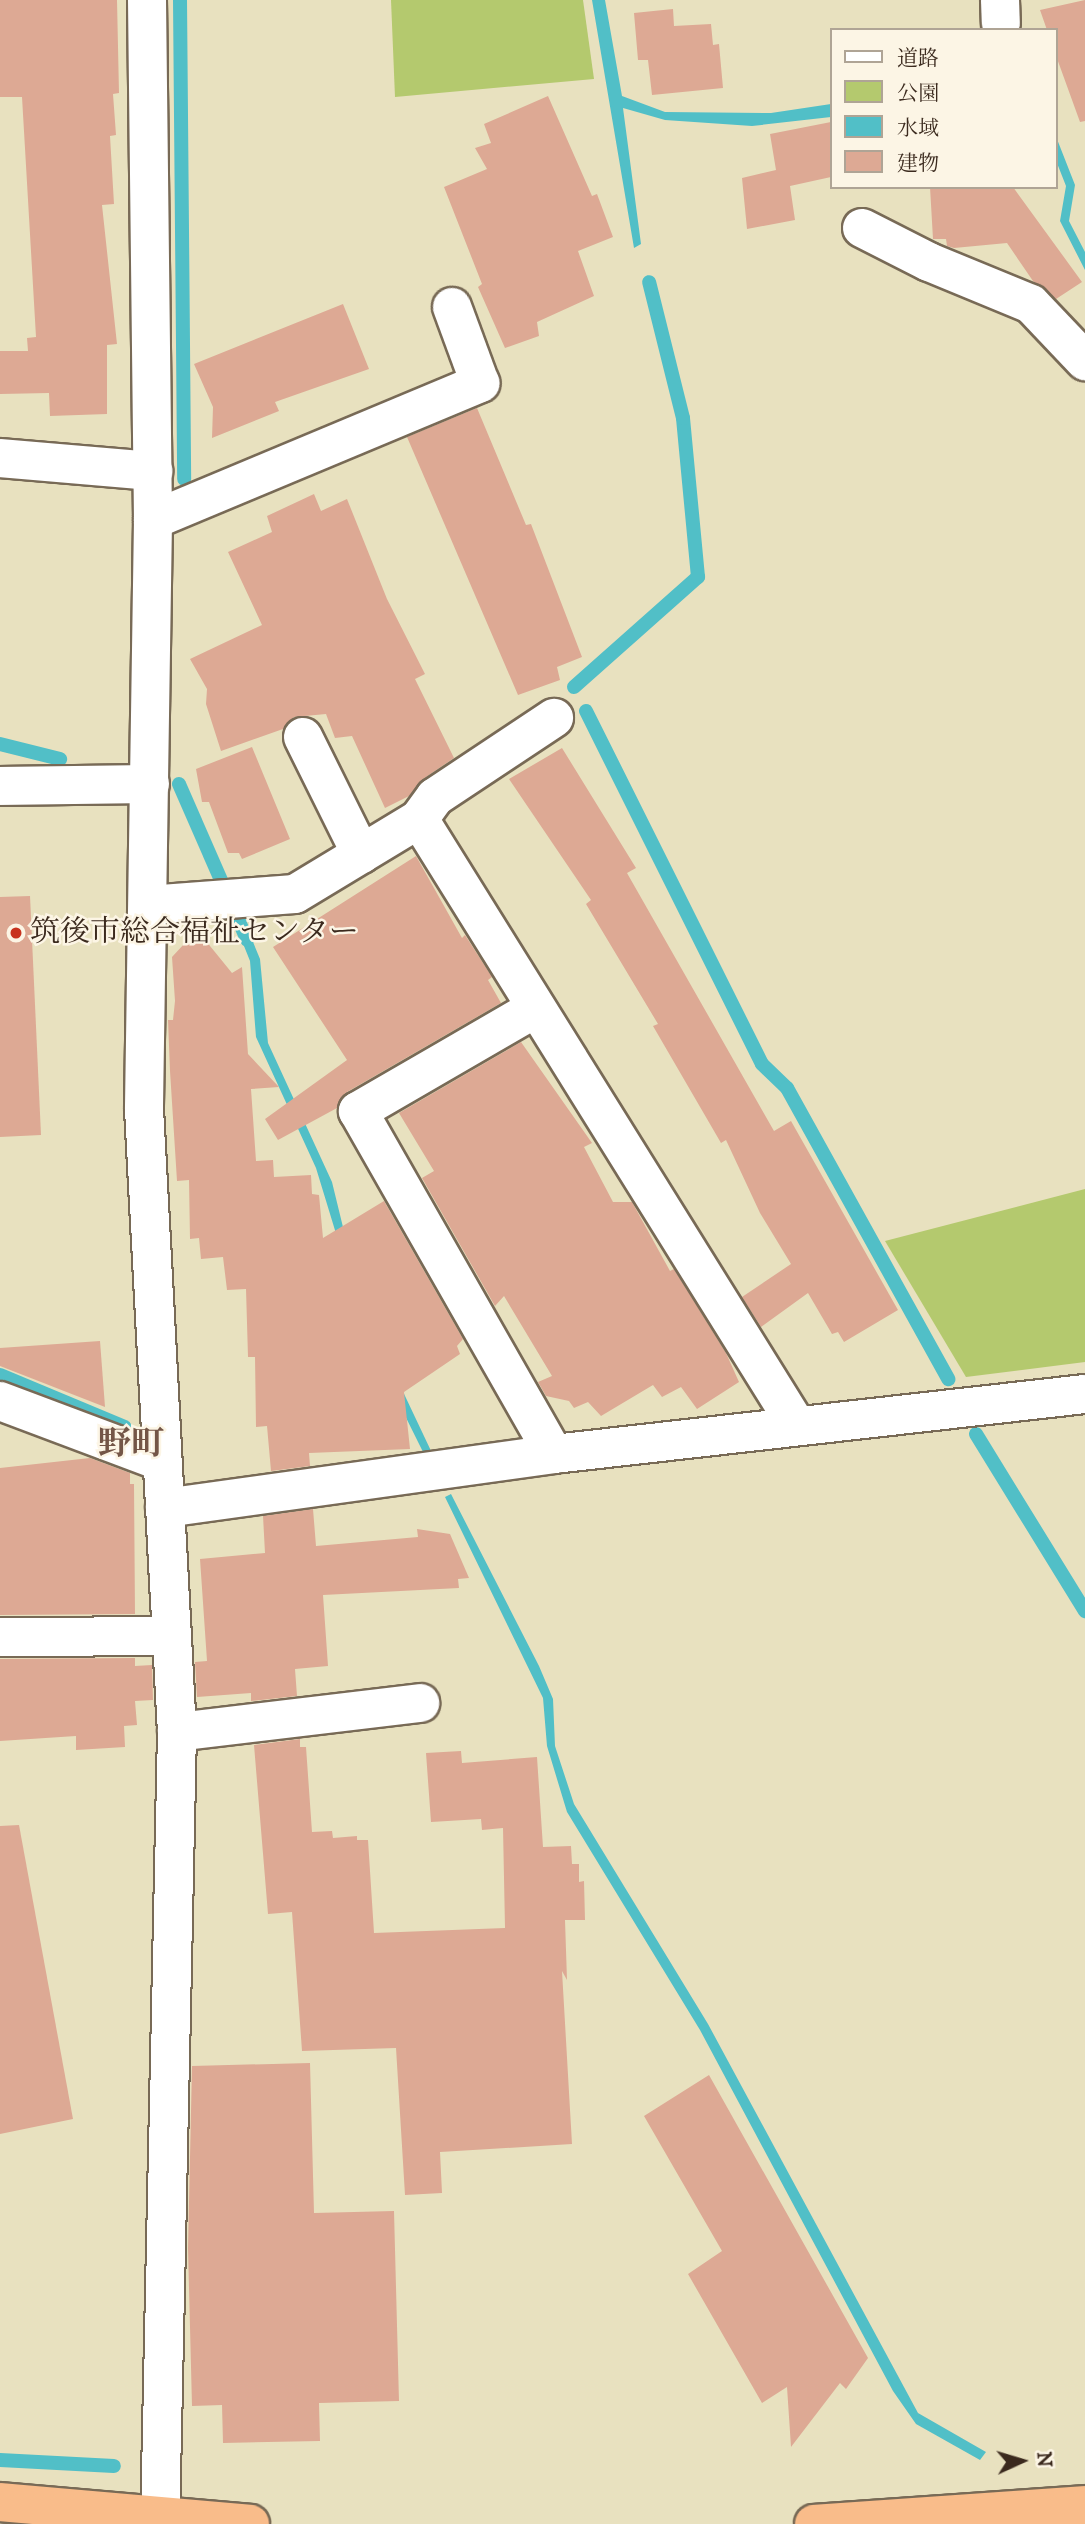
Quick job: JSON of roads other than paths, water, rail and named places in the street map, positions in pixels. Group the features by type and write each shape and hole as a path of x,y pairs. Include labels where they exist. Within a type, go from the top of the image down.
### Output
{"highway":[{"path":"0,2502 160,2521 250,2524"},
{"path":"814,2524 1085,2505"}],"street":[{"path":"147,0 153,520 144,1109 177,1732 160,2521"},
{"path":"862,228 929,262 1031,304 1085,361"},
{"path":"153,520 480,383 452,307"},
{"path":"0,458 153,471"},
{"path":"148,905 295,894 419,819 435,797 554,718"},
{"path":"303,737 361,854"},
{"path":"0,786 150,784"},
{"path":"419,819 797,1426"},
{"path":"536,1007 358,1111 554,1454"},
{"path":"165,1508 554,1454 1085,1394"},
{"path":"0,1401 162,1462"},
{"path":"0,1637 172,1636"},
{"path":"177,1732 420,1703"}],"water":[{"path":"592,0 605,0 622,96 665,112 771,113 830,104 830,117 752,126 665,120 623,108 641,244 634,248"},
{"path":"1057,139 1075,185 1069,221 1085,252 1085,270 1060,221 1066,186 1057,163"},
{"path":"240,925 246,925 260,959 268,1043 332,1182 362,1305 432,1453 424,1454 370,1345 316,1168 256,1037 250,961 238,931"},
{"path":"451,1494 539,1666 553,1699 555,1746 574,1804 708,2024 918,2413 986,2452 980,2460 916,2424 893,2391 700,2030 567,1812 547,1746 543,1698 445,1497"}],"waterway":[{"path":"180,0 184,479"},
{"path":"574,687 698,577 683,418 649,282"},
{"path":"586,711 762,1064 787,1088 948,1379"},
{"path":"0,744 60,759"},
{"path":"179,784 247,940"},
{"path":"0,1375 125,1427"},
{"path":"976,1434 1085,1611"},
{"path":"0,2460 114,2466"}],"place":[{"name":"筑後市総合福祉センター","path":"16,933"}],"district":[{"name":"野町","path":"131,1445"}]}
